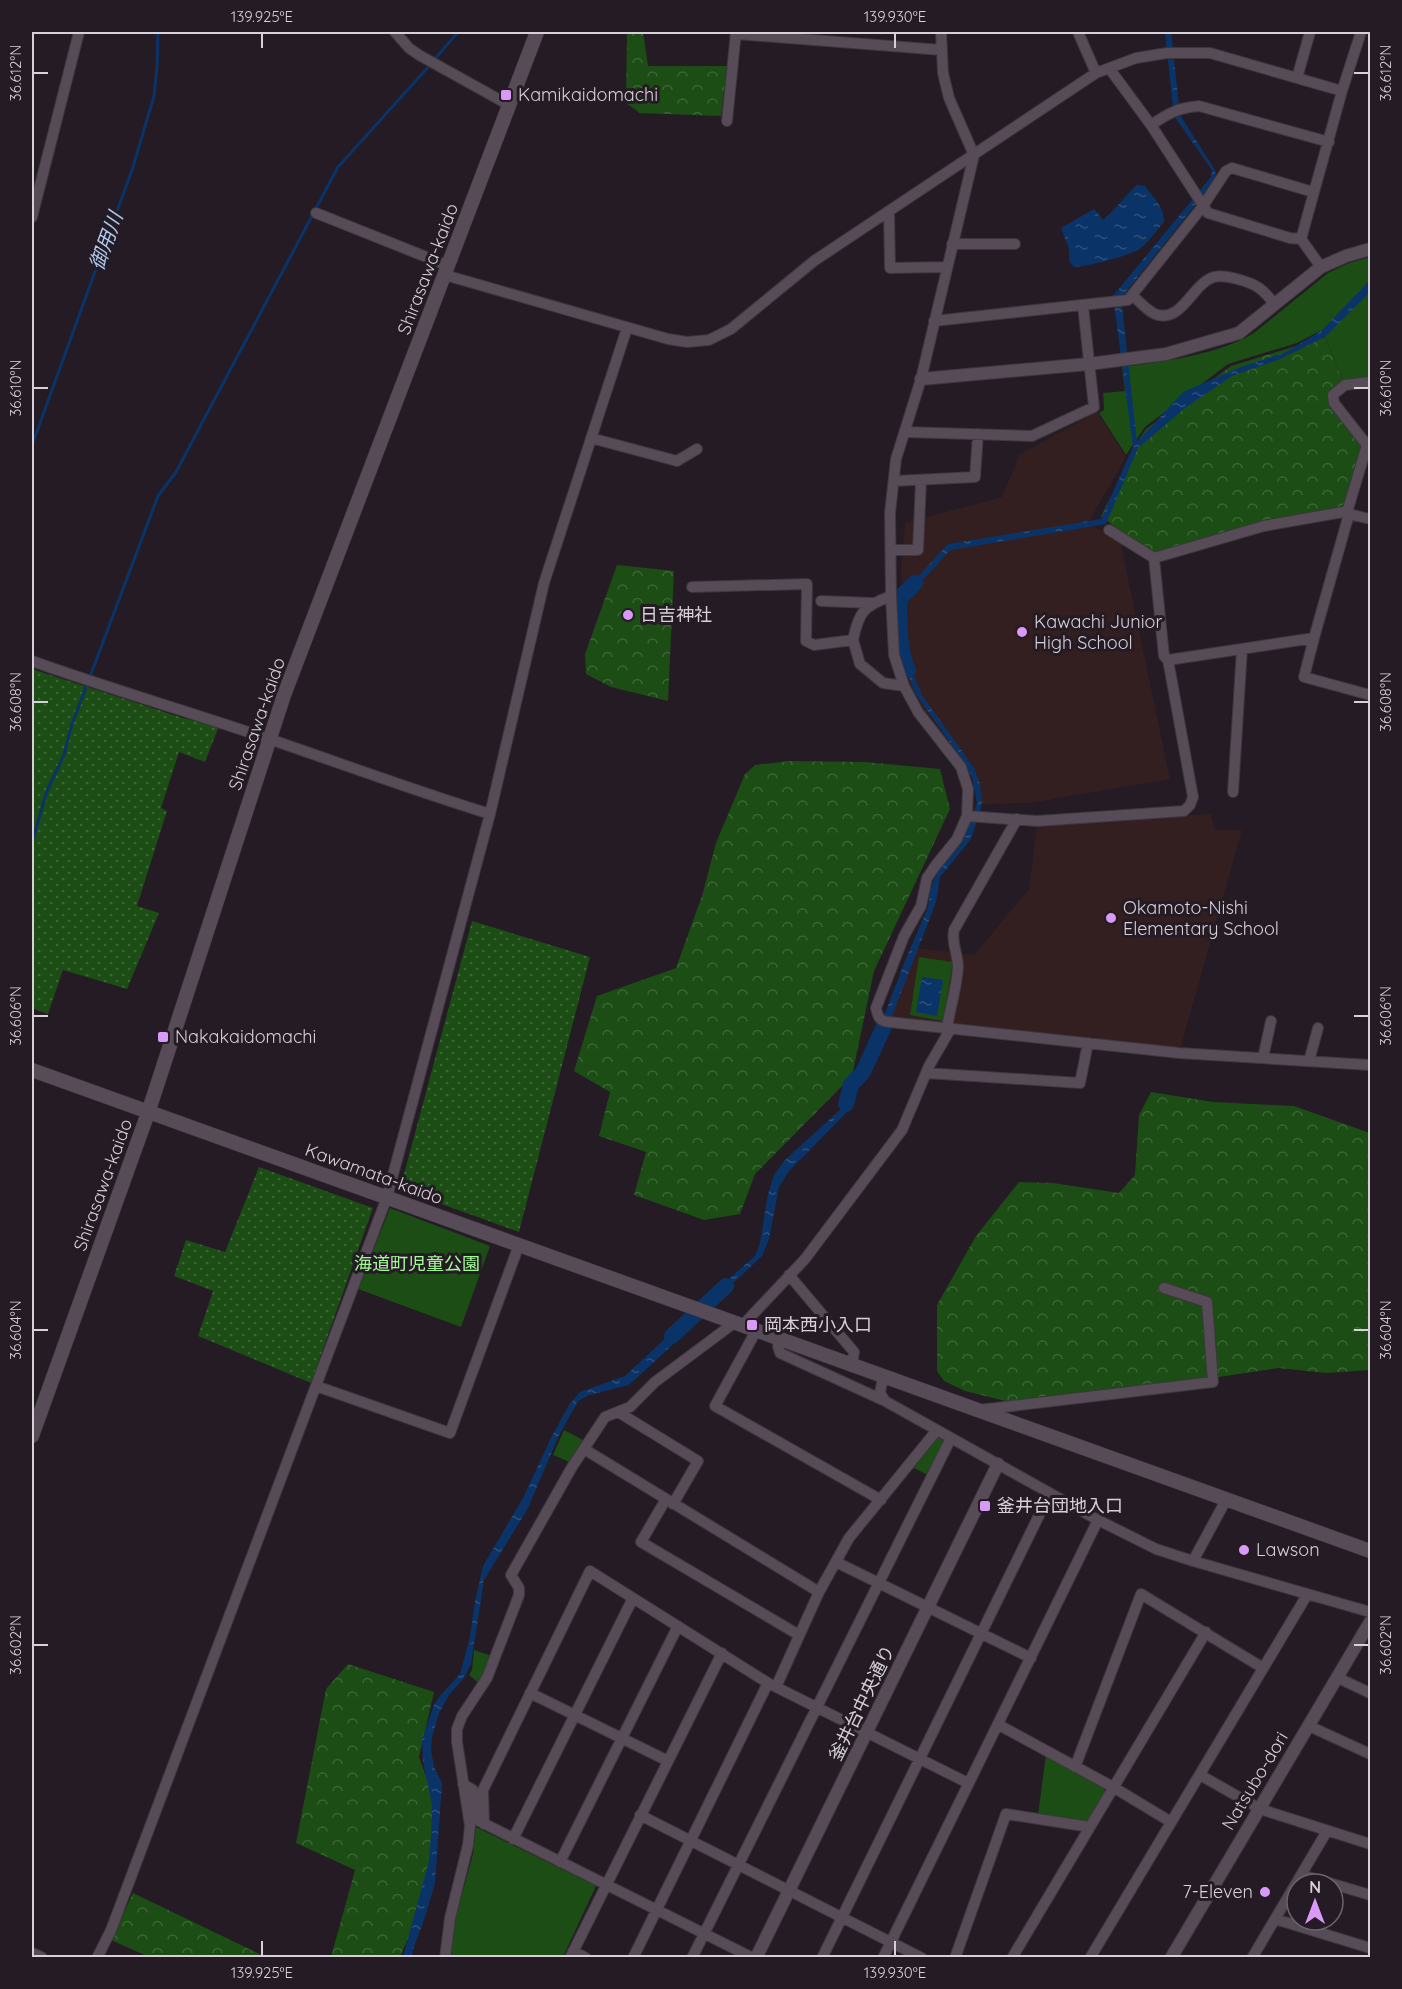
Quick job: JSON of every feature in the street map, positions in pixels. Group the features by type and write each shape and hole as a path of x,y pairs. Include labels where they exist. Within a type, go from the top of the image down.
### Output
{"main road":[{"name":"Shirasawa-kaido","path":"32,1436 148,1113 284,695 537,32"},
{"name":"Kawamata-kaido","path":"32,1070 1371,1551"}],"street":[{"path":"32,217 80,32"},
{"path":"395,32 419,56 509,105"},
{"path":"941,32 943,73 949,98 974,155 921,379 896,459 890,513 891,596 894,655 904,686 918,712 961,767 968,789 972,816 927,878 921,906 904,936 876,1008 878,1017 885,1021 1179,1053 1371,1065"},
{"path":"1078,32 1096,73"},
{"path":"1297,78 1310,32"},
{"path":"1301,239 1342,91 1361,32"},
{"path":"727,121 736,33 942,50"},
{"path":"316,213 447,270 627,328 687,342 709,340 731,329 814,261 1096,73 1136,58 1170,52 1210,53 1342,91"},
{"path":"1109,68 1151,125 1208,213 1290,238 1301,239 1321,267"},
{"path":"1151,125 1177,109 1199,106 1329,142"},
{"path":"934,321 1128,300 1200,200 1226,171 1232,168 1313,192"},
{"path":"888,212 890,268 947,267"},
{"path":"952,244 1015,244"},
{"path":"921,379 1089,364 1166,354 1239,333 1321,267 1346,255 1371,249"},
{"path":"1132,295 1154,314 1160,316 1170,314 1179,309 1204,282 1215,276 1251,282 1263,290 1275,305"},
{"path":"905,432 1032,436 1094,407 1083,306"},
{"path":"97,1958 111,1930 387,1197 490,814 544,584 627,328"},
{"path":"1371,382 1345,385 1334,395 1334,403 1367,445 1304,677 1371,695"},
{"path":"894,481 975,477 978,434"},
{"path":"591,438 677,460 697,449"},
{"path":"891,550 918,550 921,480"},
{"path":"1109,530 1154,558 1264,526 1343,512 1371,519"},
{"path":"972,816 1037,821 1184,811 1190,805 1193,797 1168,660 1164,656 1154,558"},
{"path":"692,587 807,584 806,641 814,645 853,640"},
{"path":"891,596 872,603 863,611 856,625 853,640 860,664 883,683 904,686"},
{"path":"822,601 872,603"},
{"path":"1168,660 1314,638"},
{"path":"1233,792 1242,649"},
{"path":"32,660 490,814"},
{"path":"445,1958 450,1918 468,1845 470,1826 457,1729 462,1716 487,1678 519,1595 519,1588 512,1575 572,1467 605,1417 630,1407 655,1382 744,1326 805,1259 902,1130 926,1073 949,1028 958,968 957,953 952,944 954,930 1017,819"},
{"path":"1263,1058 1271,1021"},
{"path":"1309,1061 1318,1028"},
{"path":"926,1073 1080,1083 1088,1043"},
{"path":"316,1386 450,1433 519,1245"},
{"path":"789,1275 854,1352 855,1358 852,1365"},
{"path":"976,1410 1213,1382 1207,1302 1164,1288"},
{"path":"744,1326 715,1406 880,1500"},
{"path":"779,1339 780,1353 885,1401 1098,1520 1156,1549 1371,1612"},
{"path":"883,1377 880,1392 885,1401"},
{"path":"618,1412 698,1461 641,1542 799,1635"},
{"path":"633,1958 690,1841 836,1562 859,1524 937,1430"},
{"path":"692,1958 951,1438"},
{"path":"584,1449 819,1592"},
{"name":"釜井台中央通り","path":"754,1958 929,1608 998,1464"},
{"path":"822,1958 1050,1493"},
{"path":"1193,1561 1226,1500"},
{"path":"883,1958 1098,1520"},
{"path":"836,1562 1031,1658"},
{"path":"484,1824 483,1790 590,1571 772,1685 968,1783"},
{"path":"1075,1767 1141,1594 1263,1668"},
{"path":"1090,1958 1307,1595"},
{"path":"513,1839 633,1598"},
{"name":"Natsubo-dori","path":"1171,1958 1371,1622"},
{"path":"560,1862 678,1626"},
{"path":"1012,1958 1206,1632"},
{"path":"586,1958 572,1954 722,1653"},
{"path":"1338,1678 1371,1693"},
{"path":"530,1693 668,1761"},
{"path":"999,1725 1113,1787 1171,1822"},
{"path":"1309,1726 1371,1754"},
{"path":"1200,1775 1260,1809 1371,1844"},
{"path":"463,1784 473,1790 479,1821 484,1824 754,1958"},
{"path":"955,1958 1006,1814 1090,1827"},
{"path":"640,1815 922,1958"},
{"path":"1303,1872 1327,1831"},
{"path":"1345,1887 1371,1895"},
{"path":"1252,1958 1285,1902"},
{"path":"1275,1919 1371,1948"},
{"path":"32,1954 41,1958"}],"shaded area":[{"name":"Kawachi Junior High School","path":"1097,412 1126,457 1088,523 1120,540 1170,779 1031,803 979,804 972,769 909,691 901,572 905,523 1002,497 1020,454"},
{"name":"Okamoto-Nishi Elementary School","path":"1211,814 1215,830 1242,830 1179,1053 889,1022 917,948 974,955 1029,889 1037,824"}],"green space":[{"path":"627,32 643,32 648,66 727,66 721,116 640,113 626,103"},
{"path":"1370,257 1370,382 1345,385 1325,337 1320,331 1297,343 1228,364 1145,427 1126,455 1099,413 1104,410 1103,393 1125,391 1122,367 1208,352 1240,340 1254,333 1328,273 1349,263"},
{"path":"1325,337 1345,385 1334,395 1367,445 1348,509 1264,526 1154,558 1101,516 1135,445 1146,429 1231,366"},
{"path":"617,565 674,571 668,701 611,687 586,674 585,654"},
{"path":"32,669 183,718 219,726 205,762 179,752 161,808 167,811 137,906 159,913 127,989 63,970 48,1014 32,1008"},
{"path":"790,761 865,762 940,769 950,809 874,971 852,1076 755,1174 740,1214 704,1220 634,1195 646,1152 599,1136 610,1092 574,1071 597,996 676,968 702,896 716,843 745,774 755,765"},
{"path":"472,921 590,957 519,1232 400,1189"},
{"path":"919,957 953,962 943,1021 910,1015"},
{"path":"1151,1092 1213,1102 1294,1106 1370,1133 1370,1370 1326,1373 1279,1368 1132,1390 1013,1403 965,1391 944,1381 937,1371 937,1305 976,1236 1019,1182 1053,1183 1119,1193 1135,1175 1139,1115"},
{"path":"259,1167 373,1208 311,1383 198,1336 213,1291 174,1276 186,1240 225,1252"},
{"name":"海道町児童公園","path":"390,1208 490,1246 461,1327 358,1289"},
{"path":"564,1430 585,1441 572,1463 553,1455"},
{"path":"939,1437 943,1440 944,1445 928,1475 914,1468 933,1440"},
{"path":"474,1650 492,1656 480,1684 469,1675 472,1670"},
{"path":"348,1664 434,1692 419,1757 439,1812 424,1902 400,1957 331,1957 355,1870 296,1843 326,1689"},
{"path":"1046,1754 1104,1786 1105,1794 1087,1823 1038,1815"},
{"path":"476,1827 596,1886 563,1957 451,1957 455,1920 473,1854"},
{"path":"133,1893 266,1957 149,1957 111,1940"}],"water":[{"path":"1165,32 1171,32 1180,115 1215,170 1216,179 1121,298 1137,442 1183,392 1238,368 1286,352 1321,331 1370,280 1370,292 1325,337 1278,360 1232,376 1185,408 1138,448 1106,524 950,550 905,600 906,657 922,695 974,768 980,784 982,805 971,839 940,877 936,902 882,1042 876,1037 928,907 931,888 938,870 970,822 977,803 972,777 915,693 903,661 900,596 948,544 1101,519 1133,447 1113,296 1211,177 1212,170 1174,116"},
{"path":"1137,185 1145,186 1158,202 1164,222 1142,247 1130,254 1074,267 1069,261 1069,249 1061,228 1094,209 1103,220"},
{"path":"922,977 943,980 937,1016 916,1012"},
{"path":"850,1083 858,1086 847,1112 789,1171 779,1187 769,1239 762,1256 712,1303 706,1299 755,1256 760,1243 768,1194 774,1175 785,1160 841,1109"},
{"path":"684,1321 694,1325 629,1385 589,1395 578,1401 559,1435 528,1508 484,1580 471,1664 439,1713 432,1737 431,1750 434,1767 442,1783 435,1883 412,1957 403,1957 429,1861 432,1805 423,1762 422,1739 434,1705 460,1674 470,1637 483,1566 523,1498 569,1405 580,1392 625,1376"}],"waterway":[{"name":"御用川","path":"32,445 132,170 154,96 158,32"},
{"path":"434,60 458,32"},
{"path":"32,842 47,791 64,755 71,727 158,496 176,472 338,167 430,65"},
{"path":"908,670 901,644 899,599 915,583"},
{"path":"846,1104 851,1085 863,1072 887,1020"},
{"path":"672,1336 726,1286"}],"place":[{"name":"Kamikaidomachi","path":"506,95"},
{"name":"日吉神社","path":"628,615"},
{"name":"Kawachi Junior High School","path":"1022,632"},
{"name":"Okamoto-Nishi Elementary School","path":"1111,918"},
{"name":"Nakakaidomachi","path":"163,1037"},
{"name":"岡本西小入口","path":"752,1325"},
{"name":"釜井台団地入口","path":"985,1506"},
{"name":"Lawson","path":"1244,1550"},
{"name":"7-Eleven","path":"1265,1892"}]}
